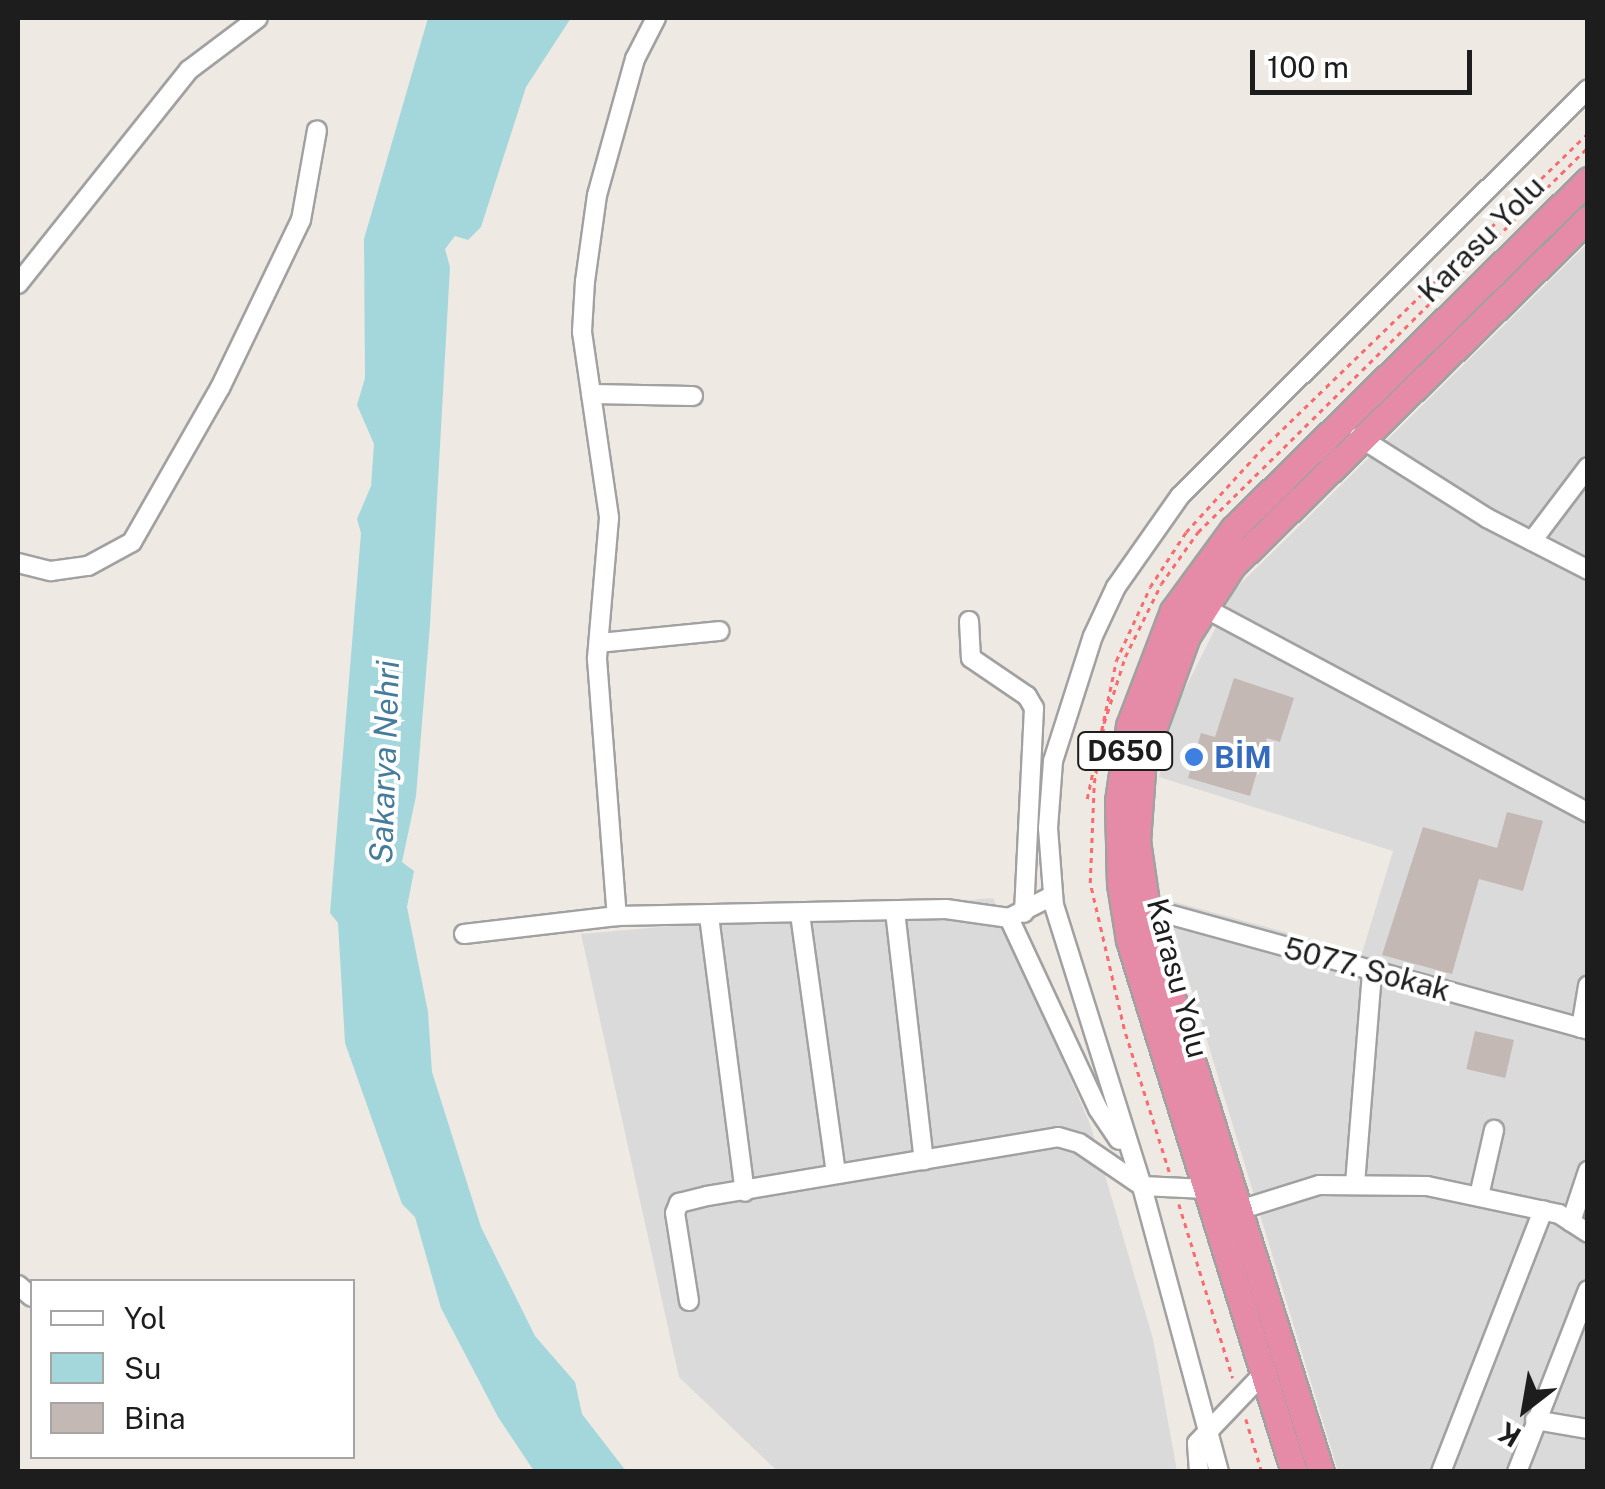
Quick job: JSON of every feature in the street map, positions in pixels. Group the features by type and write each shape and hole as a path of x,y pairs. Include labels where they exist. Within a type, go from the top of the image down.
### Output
{"highway":[{"name":"Karasu Yolu","path":"1294,1472 1129,940 1120,884 1118,801 1129,726 1173,611 1233,529 1588,180"},
{"name":"Karasu Yolu","path":"1321,1472 1236,1210 1146,908 1137,841 1143,757 1169,676 1204,608 1260,534 1588,219"}],"street":[{"path":"18,284 189,70 258,18"},
{"path":"616,916 599,643 610,518 582,332 591,221 635,59 656,18"},
{"path":"1218,1472 1142,1186 1052,896 1053,762 1093,636 1142,546 1210,462 1588,89"},
{"path":"18,563 51,571 88,566 132,542 220,388 301,220 317,130"},
{"path":"591,394 693,396"},
{"path":"1359,437 1532,541 1588,570"},
{"path":"1532,541 1588,467"},
{"path":"1204,608 1588,814"},
{"path":"969,621 971,658 1027,696 1034,708 1017,915 1098,1109 1133,1161"},
{"path":"599,643 720,631"},
{"path":"464,934 616,916 895,911 1017,915 1052,896"},
{"name":"5077. Sokak","path":"1146,908 1584,1029"},
{"path":"895,911 924,1160"},
{"path":"800,914 836,1174"},
{"path":"709,916 745,1192"},
{"path":"1355,1184 1372,971"},
{"path":"1584,1029 1588,986"},
{"path":"1479,1196 1494,1130"},
{"path":"689,1301 677,1205 836,1174 1066,1138 1142,1186 1175,1191 1206,1188"},
{"path":"1236,1210 1319,1185 1355,1184 1479,1196 1543,1210 1579,1228 1588,1171"},
{"path":"1441,1472 1543,1210"},
{"path":"1517,1472 1588,1290"},
{"path":"1199,1472 1197,1443 1264,1373"},
{"path":"1535,1420 1588,1428"}],"path":[{"path":"1262,1472 1124,1029 1090,883 1094,783 1104,722 1125,657 1161,584 1198,532 1588,147"}],"shaded area":[{"path":"1587,244 1587,1471 1338,1471 1164,899 1362,953 1393,851 1159,777 1175,709 1235,589"},
{"path":"993,898 1090,1124 1153,1339 1177,1471 777,1471 679,1377 581,934"}],"water":[{"name":"Sakarya Nehri","path":"428,18 571,18 526,87 481,227 468,240 455,236 445,249 450,267 430,625 416,796 402,862 414,871 407,907 428,1012 432,1072 481,1227 535,1336 575,1382 582,1414 626,1471 534,1471 498,1417 441,1308 415,1217 402,1204 345,1043 338,923 330,913 361,533 357,519 371,486 374,444 357,405 365,378 364,239"}],"building":[{"path":"1234,678 1294,698 1280,742 1267,738 1250,796 1188,778 1201,733 1215,737"},
{"path":"1507,812 1543,821 1523,891 1479,879 1452,974 1382,955 1423,827 1497,848"},
{"path":"1475,1031 1514,1040 1505,1078 1466,1069"}],"place":[{"name":"BİM","path":"1194,757"}]}
